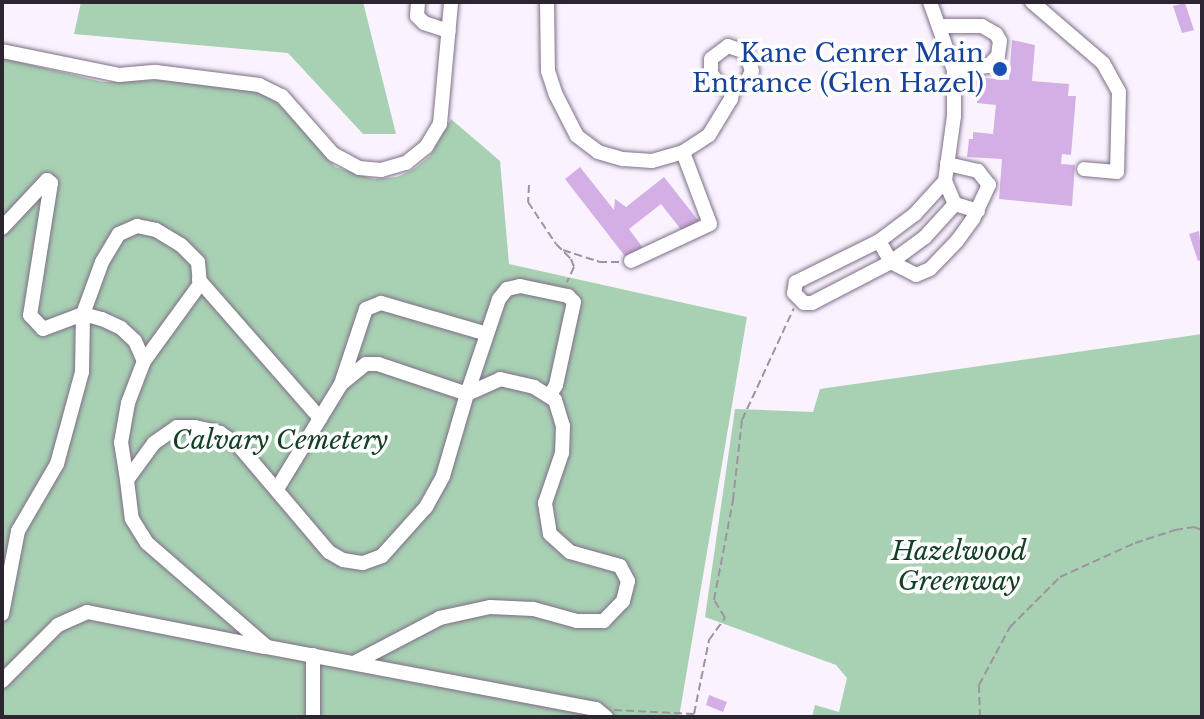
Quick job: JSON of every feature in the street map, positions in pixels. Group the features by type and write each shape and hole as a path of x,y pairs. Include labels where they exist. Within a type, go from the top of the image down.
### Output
{"street":[{"path":"418,2 417,16 424,23 449,31"},
{"path":"2,51 119,75 156,72 259,85 282,96 333,154 359,168 381,170 406,163 426,147 440,124 451,2"},
{"path":"547,2 548,71 564,116 577,136 598,152 623,159 652,161 683,152 709,135 731,99 733,89"},
{"path":"930,2 954,70 954,116 945,181 955,204 978,211"},
{"path":"1032,2 1103,63 1119,92 1117,172 1084,169"},
{"path":"941,26 982,26 1000,41 998,56 988,66 954,70"},
{"path":"631,261 710,224 683,152"},
{"path":"879,241 891,262 908,272 922,274 957,241 989,192 987,178 969,167 947,164"},
{"path":"2,228 47,180 51,183 30,315 43,329 83,314 121,328 135,341 144,361"},
{"path":"945,181 915,214 879,241 796,282 794,293 798,300 812,303 891,262 925,237 955,204"},
{"path":"2,614 18,531 57,464 82,372 83,314 102,262 119,234 137,226 156,230 181,245 198,262 199,280 144,361 128,403 121,442 132,519 147,543 267,647"},
{"path":"199,280 320,418"},
{"path":"127,480 154,443 177,427 195,427 220,433 239,446 329,552 343,560 363,563 382,556 426,507 443,476 487,334 499,299 507,289 520,286 568,296 574,302 556,385 550,395"},
{"path":"277,489 341,384 366,309 381,303 487,334"},
{"path":"356,662 440,618 490,607 533,609 577,621 604,621 623,601 628,581 620,566 570,552 550,534 545,503 562,453 563,426 550,395 534,387 500,379 479,358"},
{"path":"341,384 366,364 378,364 467,394 500,379"},
{"path":"2,681 58,625 87,612 356,662 601,713"},
{"path":"313,655 313,717"}],"path":[{"path":"529,185 528,202 574,267 564,287 568,296"},
{"path":"562,249 599,262 631,261"},
{"path":"601,713 694,714 709,640 725,618 714,600 733,500 742,420 798,300"},
{"path":"980,717 979,685 1010,627 1060,577 1135,543 1175,530 1194,527 1202,530"}],"green space":[{"path":"81,2 363,2 396,134 363,134 288,53 74,34"},
{"name":"Calvary Cemetery","path":"2,58 103,82 160,80 267,95 295,118 335,167 374,179 397,177 414,169 430,156 451,119 500,161 509,264 747,317 679,717 2,717"},
{"name":"Hazelwood Greenway","path":"1202,334 1202,717 812,717 815,705 839,712 847,678 836,665 705,617 735,409 813,412 820,389"}],"building":[{"path":"1185,3 1194,30 1182,33 1173,6"},
{"path":"1012,40 1035,45 1032,81 1069,84 1068,96 1076,96 1071,155 1062,154 1061,164 1075,165 1072,206 999,199 1002,159 967,157 973,132 993,134 996,105 977,103 977,97 972,97 974,77 1009,80"},
{"path":"580,167 614,210 615,199 626,207 664,177 701,224 686,236 661,204 629,229 643,248 628,260 565,179"},
{"path":"1199,231 1202,260 1198,261 1189,234"},
{"path":"709,695 727,702 723,712 706,705"}],"place":[{"name":"Kane Cenrer Main Entrance (Glen Hazel)","path":"1000,69"}]}
